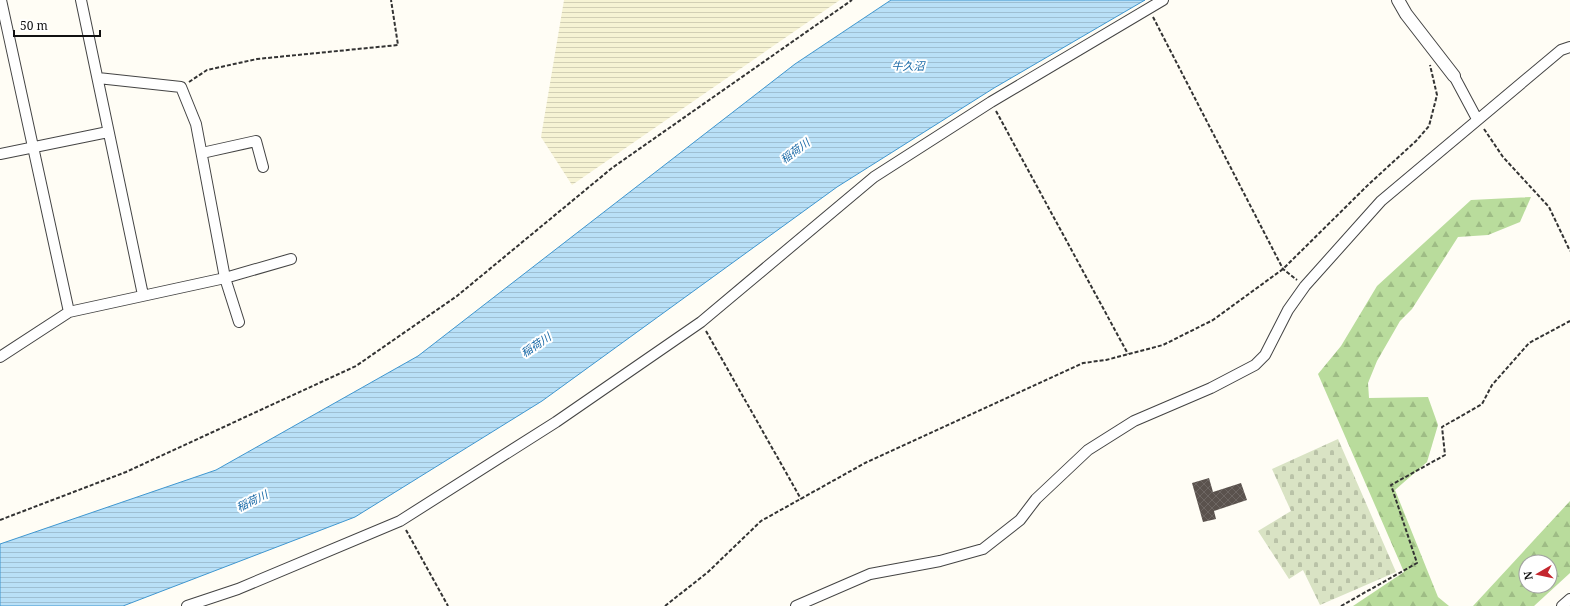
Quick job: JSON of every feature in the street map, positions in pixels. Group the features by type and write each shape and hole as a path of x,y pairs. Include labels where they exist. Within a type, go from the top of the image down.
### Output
{"street":[{"path":"1,0 68,312"},
{"path":"80,0 98,78 143,295"},
{"path":"187,606 238,589 400,521 556,422 701,322 874,176 991,102 1163,0"},
{"path":"1398,0 1406,14 1454,76 1477,119"},
{"path":"796,606 870,574 940,561 983,549 1020,520 1036,499 1088,450 1134,421 1211,388 1255,365 1265,355 1288,310 1305,286 1382,201 1469,129 1477,119 1561,50 1570,47"},
{"path":"98,78 181,87 196,124 225,278 239,322"},
{"path":"0,154 108,132"},
{"path":"202,153 256,141 263,167"},
{"path":"0,357 68,312 225,278 291,259"},
{"path":"1562,606 1570,599"}],"path":[{"path":"181,87 206,70 257,58 398,45 391,0"},
{"path":"0,520 126,472 356,366 457,296 612,168 852,0"},
{"path":"1149,9 1283,269 1305,286"},
{"path":"665,606 708,572 761,521 865,464 1084,363 1163,345 1213,320 1283,269 1369,184 1416,141 1429,126 1437,95 1429,62"},
{"path":"991,102 1128,354"},
{"path":"1477,119 1503,157 1548,207 1570,251"},
{"path":"1341,606 1418,563 1391,485 1444,455 1442,427 1482,404 1492,385 1529,343 1570,321"},
{"path":"701,322 801,499"},
{"path":"400,521 448,606"}],"shaded area":[{"path":"564,0 840,0 572,185 541,137"}],"green space":[{"path":"1531,197 1520,222 1488,235 1458,237 1412,309 1400,321 1377,361 1368,383 1369,398 1428,397 1438,425 1427,462 1395,490 1438,597 1449,606 1353,606 1404,572 1318,374 1341,346 1377,286 1471,200"},
{"path":"1338,439 1396,572 1320,605 1303,570 1289,579 1258,531 1291,511 1272,469"},
{"path":"1570,501 1570,573 1558,584 1558,554 1521,554"},
{"path":"1518,557 1518,594 1547,594 1534,606 1473,606"}],"water":[{"name":"牛久沼","path":"891,0 1145,0 994,88 837,187 542,401 355,517 123,606 0,606 0,544 216,470 418,356 795,64"}],"building":[{"path":"1209,478 1213,492 1241,483 1247,500 1214,511 1216,519 1203,522 1192,483"}],"water label":[{"name":"稲荷川","path":"795,151"},
{"name":"稲荷川","path":"536,345"},
{"name":"稲荷川","path":"252,501"}]}
